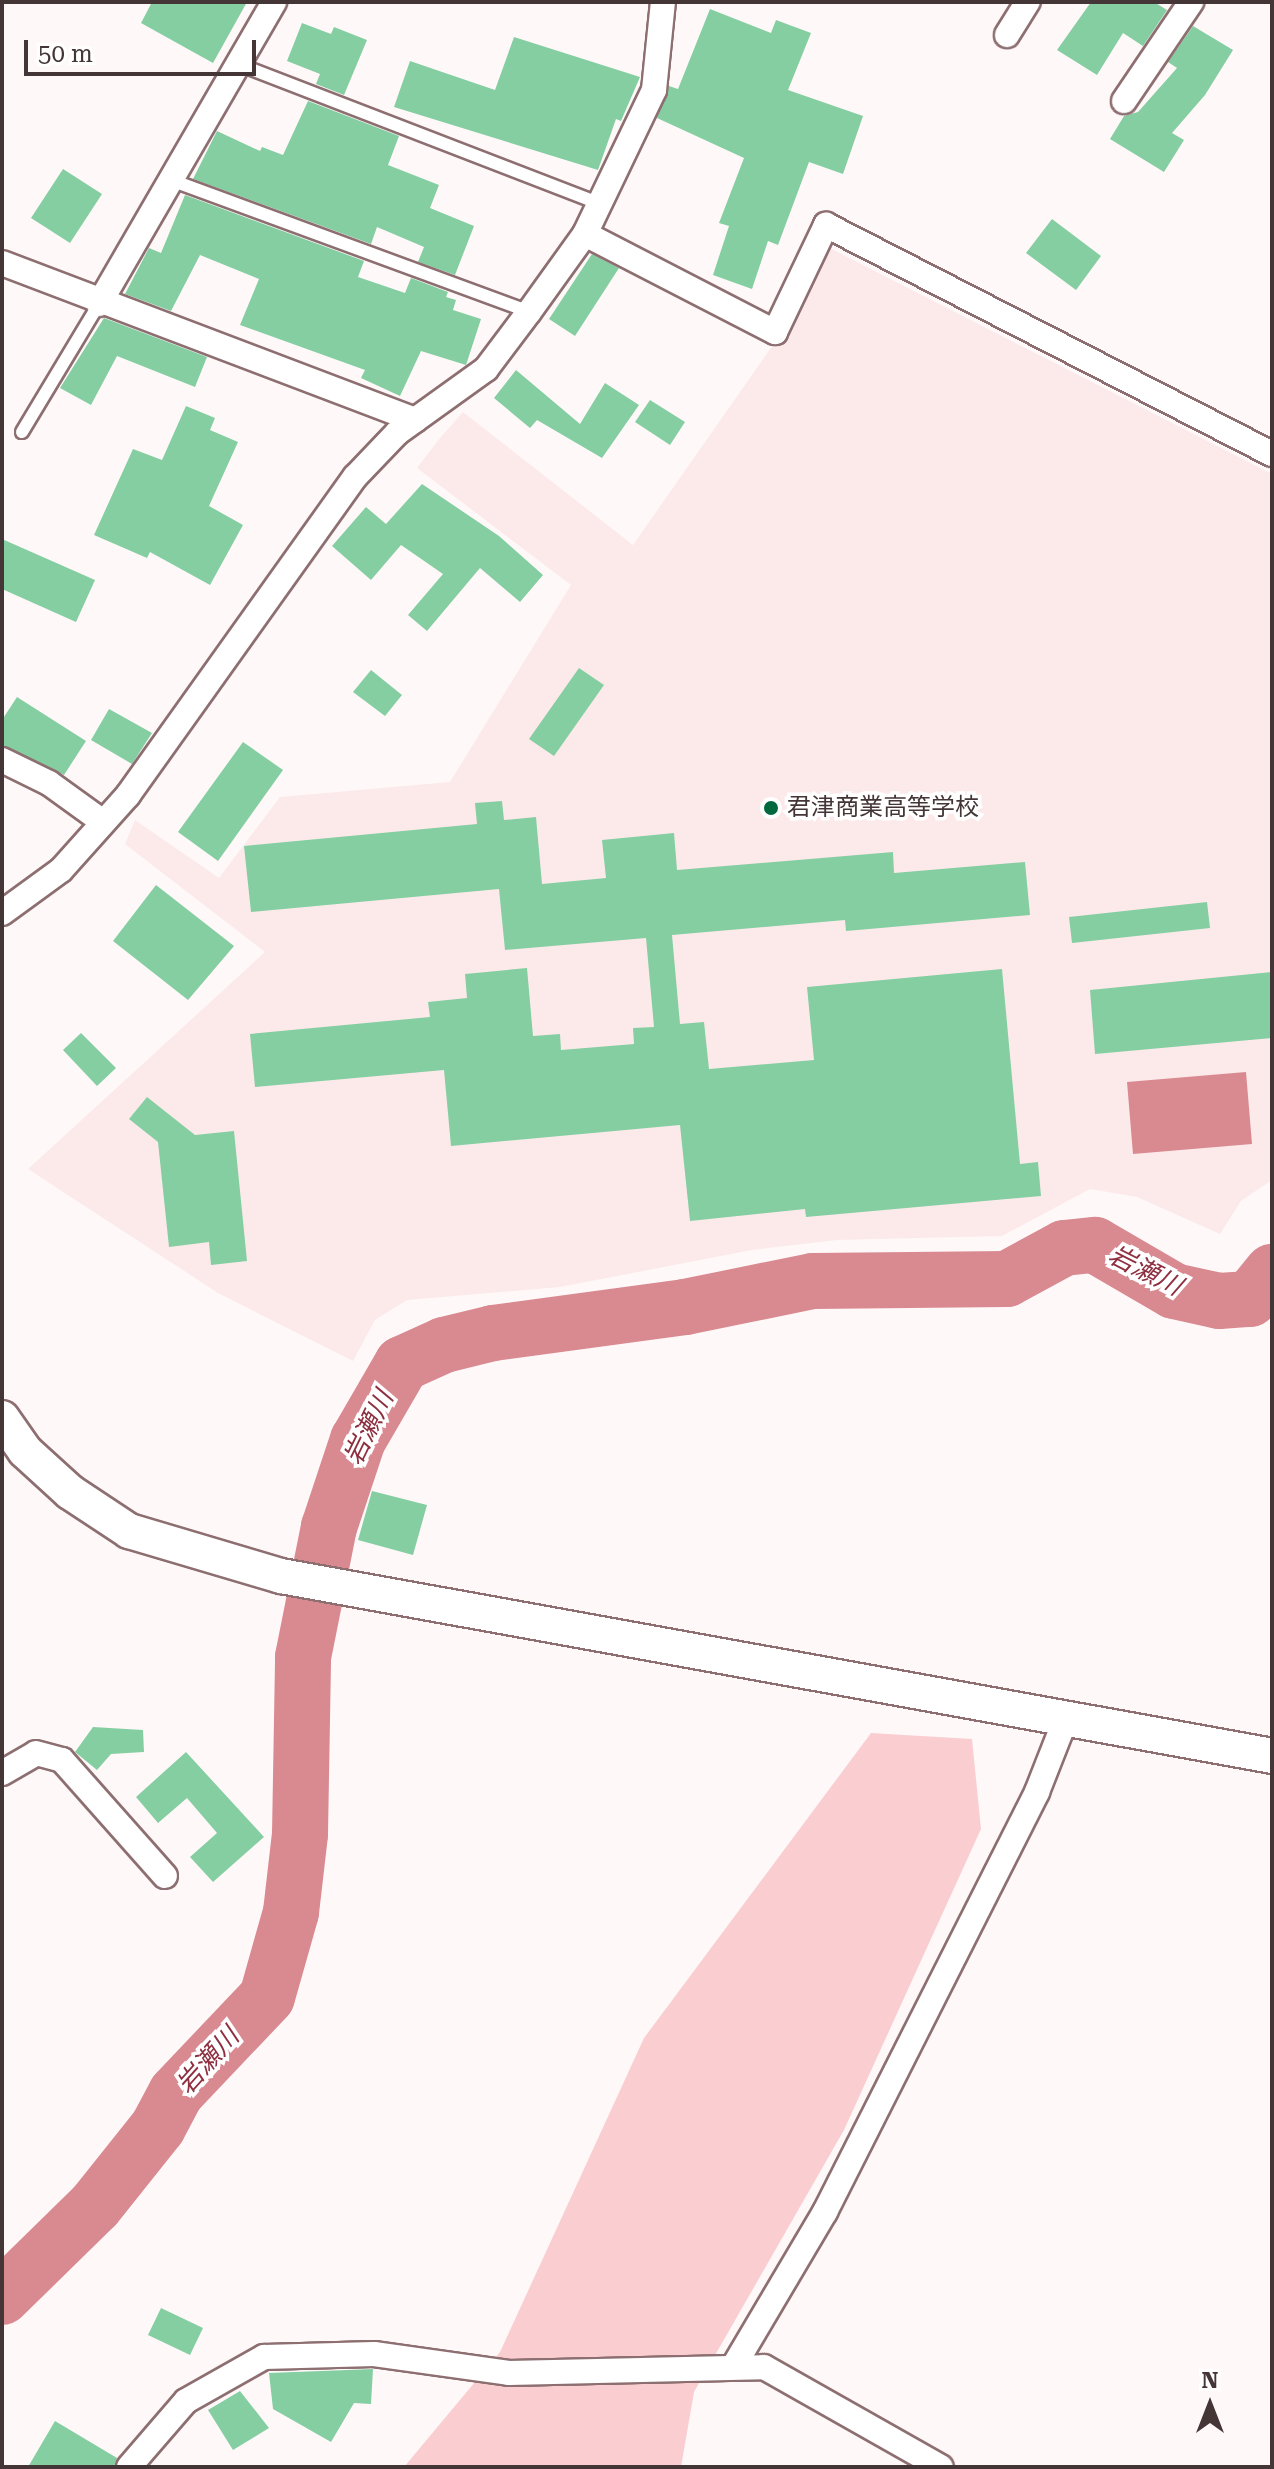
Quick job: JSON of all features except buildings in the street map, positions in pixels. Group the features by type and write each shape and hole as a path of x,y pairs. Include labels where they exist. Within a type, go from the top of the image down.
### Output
{"street":[{"path":"99,304 274,2"},
{"path":"2,913 61,870 128,795 308,538 355,477 415,420 486,369 529,312 585,234 654,90 663,2"},
{"path":"1007,35 1028,2"},
{"path":"1124,101 1191,2"},
{"path":"585,234 775,332 826,225 1272,454"},
{"path":"2,263 99,304 415,420"},
{"path":"2,760 49,783 103,822"},
{"path":"2,1418 25,1451 70,1492 129,1531 281,1576 1272,1756"},
{"path":"735,2364 825,2212 1037,1792 1066,1718"},
{"path":"2,1773 36,1753 62,1760 165,1876"},
{"path":"129,2467 186,2401 264,2357 374,2354 509,2373 735,2364 764,2367 941,2467"}],"lane":[{"path":"238,64 601,204"},
{"path":"171,180 529,312"},
{"path":"22,432 99,304"}],"shaded area":[{"name":"君津商業高等学校","path":"822,244 1272,474 1272,1180 1241,1201 1220,1234 1137,1197 1090,1189 1002,1236 837,1240 752,1250 560,1287 407,1300 375,1320 353,1361 218,1293 28,1169 265,952 125,844 135,820 219,878 280,797 450,782 571,585 417,468 440,438 463,412 633,545 782,332"},
{"path":"1246,1072 1252,1144 1133,1154 1127,1082"},
{"path":"871,1733 972,1739 981,1829 844,2130 694,2392 681,2467 404,2467 500,2352 644,2038"}],"waterway":[{"name":"岩瀬川","path":"2,2297 95,2206 158,2127 176,2093 267,1997 291,1912 300,1834 303,1657 329,1527 358,1440 402,1364 444,1345 493,1333 685,1307 813,1281 1007,1279 1064,1248 1095,1245 1174,1291 1219,1301 1250,1299 1272,1272"}],"place":[{"name":"君津商業高等学校","path":"771,808"}]}
